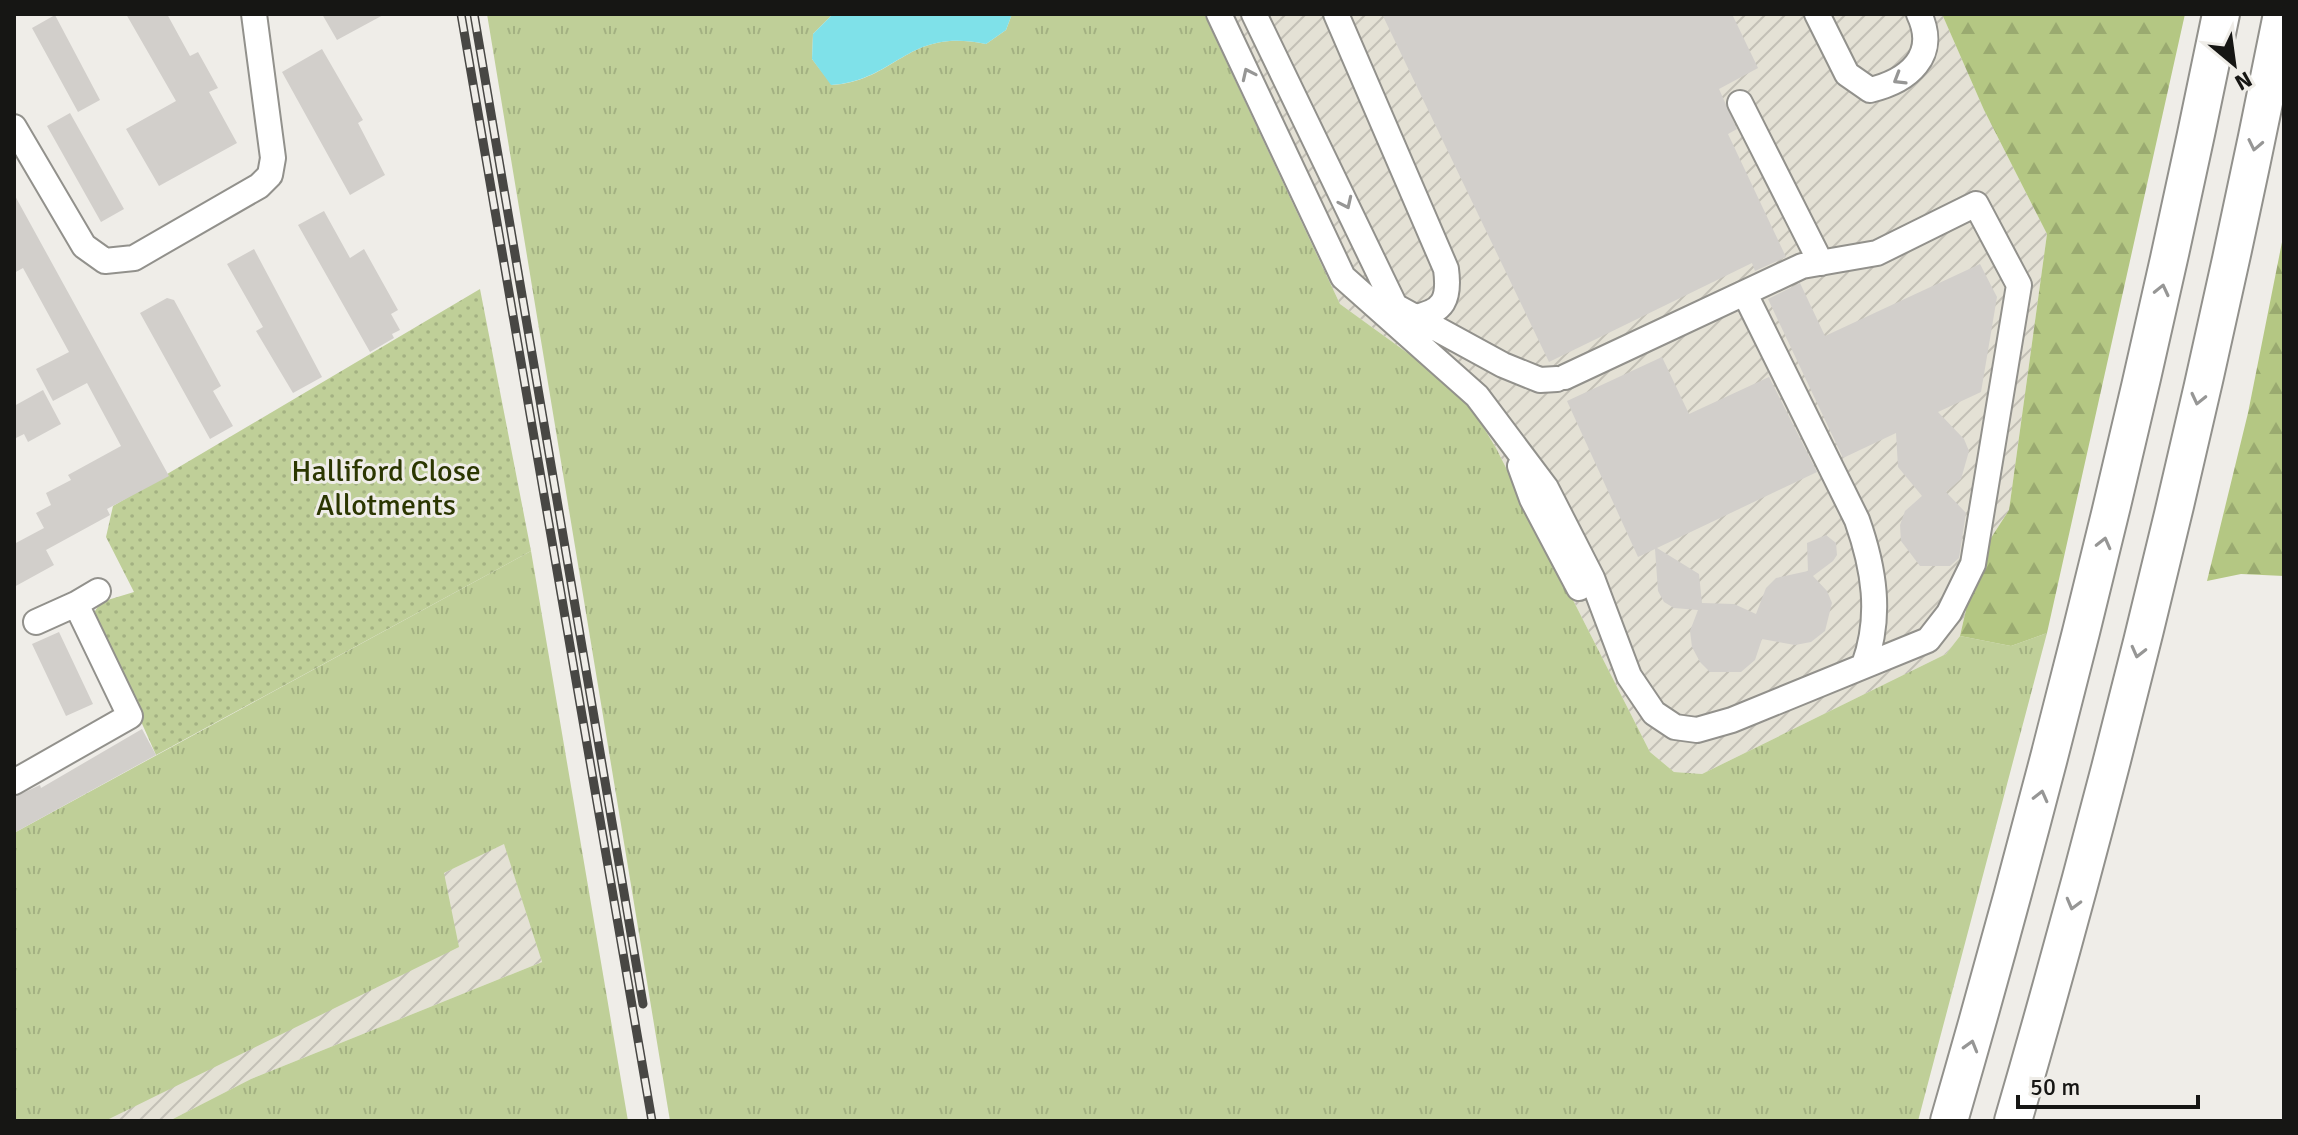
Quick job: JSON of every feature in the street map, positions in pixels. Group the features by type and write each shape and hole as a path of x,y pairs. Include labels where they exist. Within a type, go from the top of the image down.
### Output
{"highway":[{"path":"1949,1121 2024,861 2109,522 2221,14"},
{"path":"2013,1121 2140,642 2228,274 2282,14"}],"street":[{"path":"14,127 84,246 105,261 134,258 259,186 270,175 273,158 254,14"},
{"path":"1219,14 1343,277 1409,324 1540,380 1561,378 1802,266 1877,253 1976,204 2019,285 1973,564 1949,613 1928,640 1732,720 1697,730 1675,727 1654,713 1629,676 1592,578 1561,514 1510,438 1477,396 1409,324 1395,306 1254,14"},
{"path":"1336,14 1446,269 1449,289 1446,303 1433,314 1409,324"},
{"path":"1817,14 1847,74 1870,90 1890,86 1920,64 1925,52 1926,27 1919,14"},
{"path":"1740,103 1821,263"},
{"path":"1745,294 1857,520 1870,557 1874,636 1864,665"},
{"path":"36,622 98,591"},
{"path":"14,782 130,716 76,604"}],"shaded area":[{"path":"1204,14 1942,14 1984,110 2047,234 2009,510 1989,541 1983,574 1968,601 1960,636 1946,654 1702,774 1674,772 1650,752 1496,448 1470,405 1438,375 1340,304"},
{"path":"504,843 542,962 251,1079 169,1121 105,1121 270,1037 444,873"}],"green space":[{"path":"487,14 833,14 813,34 812,59 832,85 873,74 920,48 938,43 959,41 986,44 1006,30 1012,14 1204,14 1340,304 1438,375 1470,405 1496,448 1650,752 1674,772 1702,774 1946,654 1960,636 2011,646 2047,633 1918,1121 670,1121"},
{"path":"1942,14 2185,14 2047,633 2011,646 1960,636 1968,601 1983,574 1989,541 2009,510 2047,234 1984,110"},
{"path":"2284,232 2284,576 2241,574 2207,581 2248,413"},
{"name":"Halliford Close Allotments","path":"480,289 531,551 156,755 93,614 101,602 134,592 106,537 113,506"},
{"path":"531,551 628,1121 169,1121 251,1079 542,962 504,844 444,873 459,947 105,1121 14,1121 14,833"}],"water":[{"path":"833,14 1012,14 1006,30 986,44 959,41 938,43 920,48 872,74 831,85 812,59 813,34"}],"building":[{"path":"126,14 167,14 190,56 198,52 218,88 209,92 237,143 159,186 126,129 176,101"},
{"path":"322,14 385,14 337,40"},
{"path":"1382,14 1732,14 1758,68 1719,89 1737,129 1728,134 1786,257 1755,271 1752,263 1549,362"},
{"path":"55,15 100,100 78,112 32,28"},
{"path":"322,49 363,120 358,123 385,175 350,195 282,72"},
{"path":"70,113 124,209 101,222 47,126"},
{"path":"14,194 169,476 107,509 110,515 46,550 54,565 14,587 14,544 44,528 36,513 51,505 46,493 71,480 68,475 121,446 87,383 53,401 36,369 69,352 23,268 14,273"},
{"path":"324,211 350,258 364,249 398,310 391,314 400,330 392,334 394,338 370,352 298,225"},
{"path":"254,249 322,377 293,393 256,331 263,327 227,264"},
{"path":"1980,264 1997,297 1981,392 1938,412 1964,439 1969,451 1961,479 1946,492 1966,513 1959,558 1950,566 1920,566 1901,541 1900,525 1905,511 1922,496 1898,467 1896,433 1843,458 1768,299 1800,283 1825,336"},
{"path":"167,298 174,300 221,386 213,391 233,426 210,439 140,313"},
{"path":"1662,357 1689,414 1769,377 1817,472 1657,548 1699,574 1702,603 1734,604 1756,614 1766,588 1776,578 1808,571 1807,543 1826,535 1836,543 1837,555 1833,561 1813,576 1827,591 1832,603 1825,631 1811,642 1795,645 1762,639 1755,660 1741,672 1710,672 1700,662 1692,647 1690,631 1698,610 1674,608 1664,602 1658,591 1655,549 1638,557 1567,401"},
{"path":"43,390 61,424 28,442 24,434 14,439 14,406"},
{"path":"59,632 93,704 66,716 32,644"},
{"path":"142,729 156,755 14,833 14,797 40,785 41,788"}],"railway":[{"path":"461,14 652,1121"},
{"path":"474,14 643,1004"}]}
